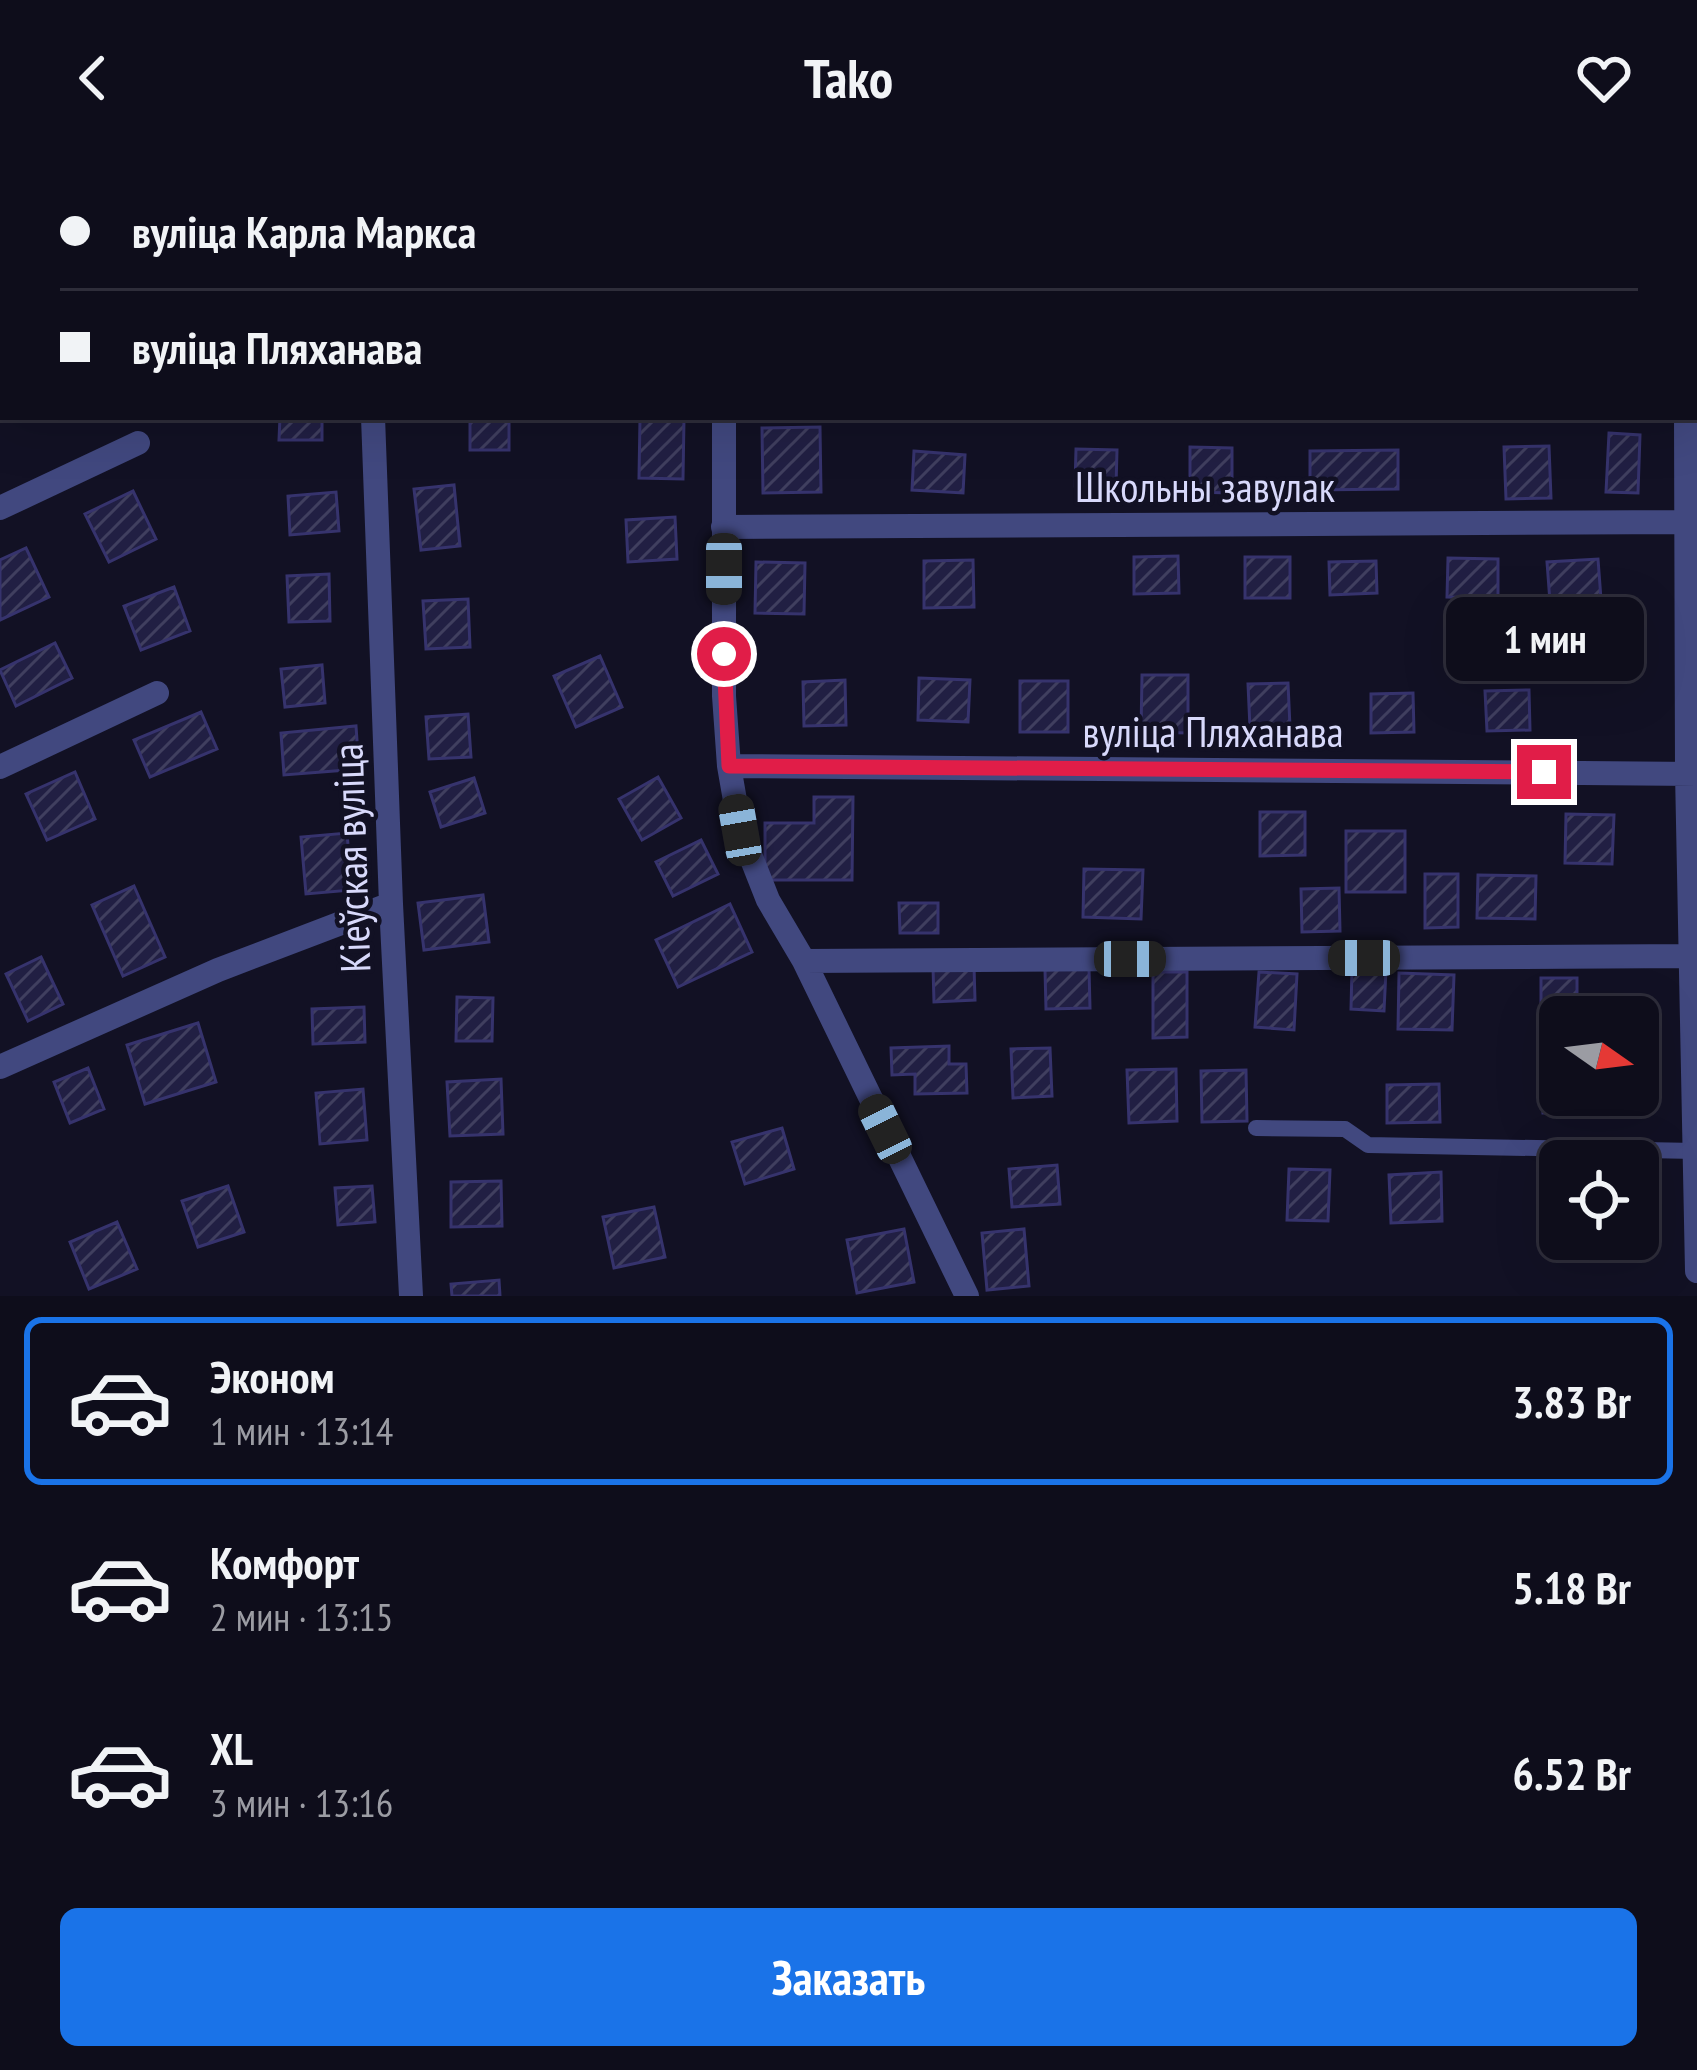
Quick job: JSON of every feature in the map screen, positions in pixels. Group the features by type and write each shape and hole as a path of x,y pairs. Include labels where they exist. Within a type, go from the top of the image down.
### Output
{"street":[{"name":"Кіеўская вуліца","path":"373,420 411,1296"},
{"path":"724,420 724,696 729,766 747,847 768,900 804,961 967,1296"},
{"path":"1687,420 1697,1271"},
{"path":"0,508 138,443"},
{"name":"Школьны завулак","path":"723,527 1687,522"},
{"path":"0,766 157,693"},
{"name":"вуліца Пляханава","path":"729,766 1692,773"},
{"path":"0,1067 218,970 391,904"},
{"path":"804,961 1690,956"}],"lane":[{"path":"1256,1128 1346,1130 1369,1145 1696,1151"}],"building":[{"path":"280,420 322,420 322,440 279,440"},
{"path":"470,420 509,420 509,450 470,450"},
{"path":"640,420 684,420 683,479 639,478"},
{"path":"820,427 821,492 763,493 762,428"},
{"path":"1609,433 1640,435 1638,493 1606,492"},
{"path":"1549,446 1551,498 1506,499 1504,447"},
{"path":"1190,447 1232,448 1232,493 1190,492"},
{"path":"1076,449 1117,450 1116,487 1075,486"},
{"path":"1398,450 1398,489 1310,490 1310,451"},
{"path":"914,451 965,455 963,493 912,490"},
{"path":"454,485 460,546 421,550 414,489"},
{"path":"133,491 156,539 109,562 85,514"},
{"path":"336,492 339,531 290,535 288,496"},
{"path":"675,517 677,559 628,562 626,520"},
{"path":"26,548 49,597 0,620 0,560"},
{"path":"1178,556 1179,593 1134,594 1134,557"},
{"path":"1245,557 1290,557 1290,598 1245,598"},
{"path":"1448,558 1498,559 1498,598 1447,597"},
{"path":"1598,559 1601,599 1550,602 1547,562"},
{"path":"973,560 974,607 924,608 924,561"},
{"path":"1376,561 1377,593 1330,595 1329,562"},
{"path":"756,562 805,563 804,614 755,613"},
{"path":"329,574 330,621 289,622 287,576"},
{"path":"174,587 190,631 141,650 124,606"},
{"path":"468,599 470,647 426,649 423,601"},
{"path":"55,643 72,678 16,706 0,670"},
{"path":"600,656 622,707 576,727 554,676"},
{"path":"322,665 325,703 285,707 281,669"},
{"path":"1142,675 1188,675 1188,733 1141,732"},
{"path":"919,678 970,680 968,722 918,720"},
{"path":"845,680 846,725 804,726 803,682"},
{"path":"1020,681 1068,681 1068,732 1020,732"},
{"path":"1288,683 1290,727 1250,728 1248,684"},
{"path":"1529,690 1530,730 1487,731 1485,691"},
{"path":"1413,693 1414,732 1371,733 1371,694"},
{"path":"201,712 217,749 150,777 134,740"},
{"path":"468,714 471,757 429,759 426,717"},
{"path":"356,726 359,769 284,775 281,733"},
{"path":"75,772 95,819 47,840 26,794"},
{"path":"658,777 681,818 642,840 619,799"},
{"path":"474,778 485,813 441,827 430,792"},
{"path":"814,797 853,797 852,880 765,880 765,823 814,823"},
{"path":"1260,812 1305,812 1305,855 1260,856"},
{"path":"1566,814 1614,815 1612,864 1565,863"},
{"path":"1346,831 1405,831 1405,892 1346,892"},
{"path":"347,833 352,890 306,894 301,837"},
{"path":"701,840 718,874 673,896 656,862"},
{"path":"1084,869 1143,870 1141,919 1083,917"},
{"path":"1425,874 1458,874 1458,927 1425,928"},
{"path":"1478,875 1536,876 1535,919 1477,918"},
{"path":"134,886 165,957 123,976 92,905"},
{"path":"1339,888 1340,931 1302,932 1301,889"},
{"path":"483,895 489,942 424,950 418,903"},
{"path":"899,903 938,903 938,933 900,933"},
{"path":"730,904 752,952 678,987 656,940"},
{"path":"41,957 63,1004 28,1021 6,974"},
{"path":"974,966 975,1000 934,1002 933,967"},
{"path":"1089,968 1090,1008 1046,1009 1045,970"},
{"path":"1352,968 1386,970 1384,1011 1351,1009"},
{"path":"1153,972 1187,972 1187,1037 1153,1038"},
{"path":"1259,972 1297,974 1294,1030 1255,1027"},
{"path":"1399,973 1454,975 1452,1030 1398,1029"},
{"path":"1541,978 1577,978 1577,996 1541,996"},
{"path":"457,997 493,998 492,1041 456,1041"},
{"path":"364,1007 365,1042 313,1044 312,1009"},
{"path":"198,1023 216,1082 145,1104 127,1045"},
{"path":"949,1046 949,1064 966,1064 967,1093 915,1094 915,1074 892,1075 891,1048"},
{"path":"1050,1048 1052,1096 1013,1098 1011,1049"},
{"path":"88,1068 104,1109 70,1123 54,1082"},
{"path":"1176,1069 1177,1121 1129,1123 1127,1070"},
{"path":"1246,1070 1247,1121 1202,1122 1201,1071"},
{"path":"501,1079 503,1134 450,1136 447,1082"},
{"path":"1439,1084 1440,1122 1387,1123 1387,1085"},
{"path":"363,1089 367,1140 320,1144 316,1093"},
{"path":"782,1128 794,1169 745,1184 732,1142"},
{"path":"1057,1165 1060,1204 1012,1207 1009,1169"},
{"path":"1289,1169 1330,1170 1328,1221 1287,1220"},
{"path":"1441,1172 1442,1221 1391,1223 1389,1175"},
{"path":"501,1181 502,1226 451,1227 451,1182"},
{"path":"228,1186 244,1232 198,1247 182,1201"},
{"path":"372,1186 375,1222 338,1225 335,1188"},
{"path":"654,1207 665,1257 614,1268 603,1217"},
{"path":"117,1222 137,1269 89,1289 70,1242"},
{"path":"904,1229 914,1282 857,1293 847,1240"},
{"path":"1024,1229 1029,1286 987,1290 982,1233"},
{"path":"499,1280 500,1296 452,1296 451,1284"}],"route":[{"path":"724,654 729,766 1544,772"}]}
